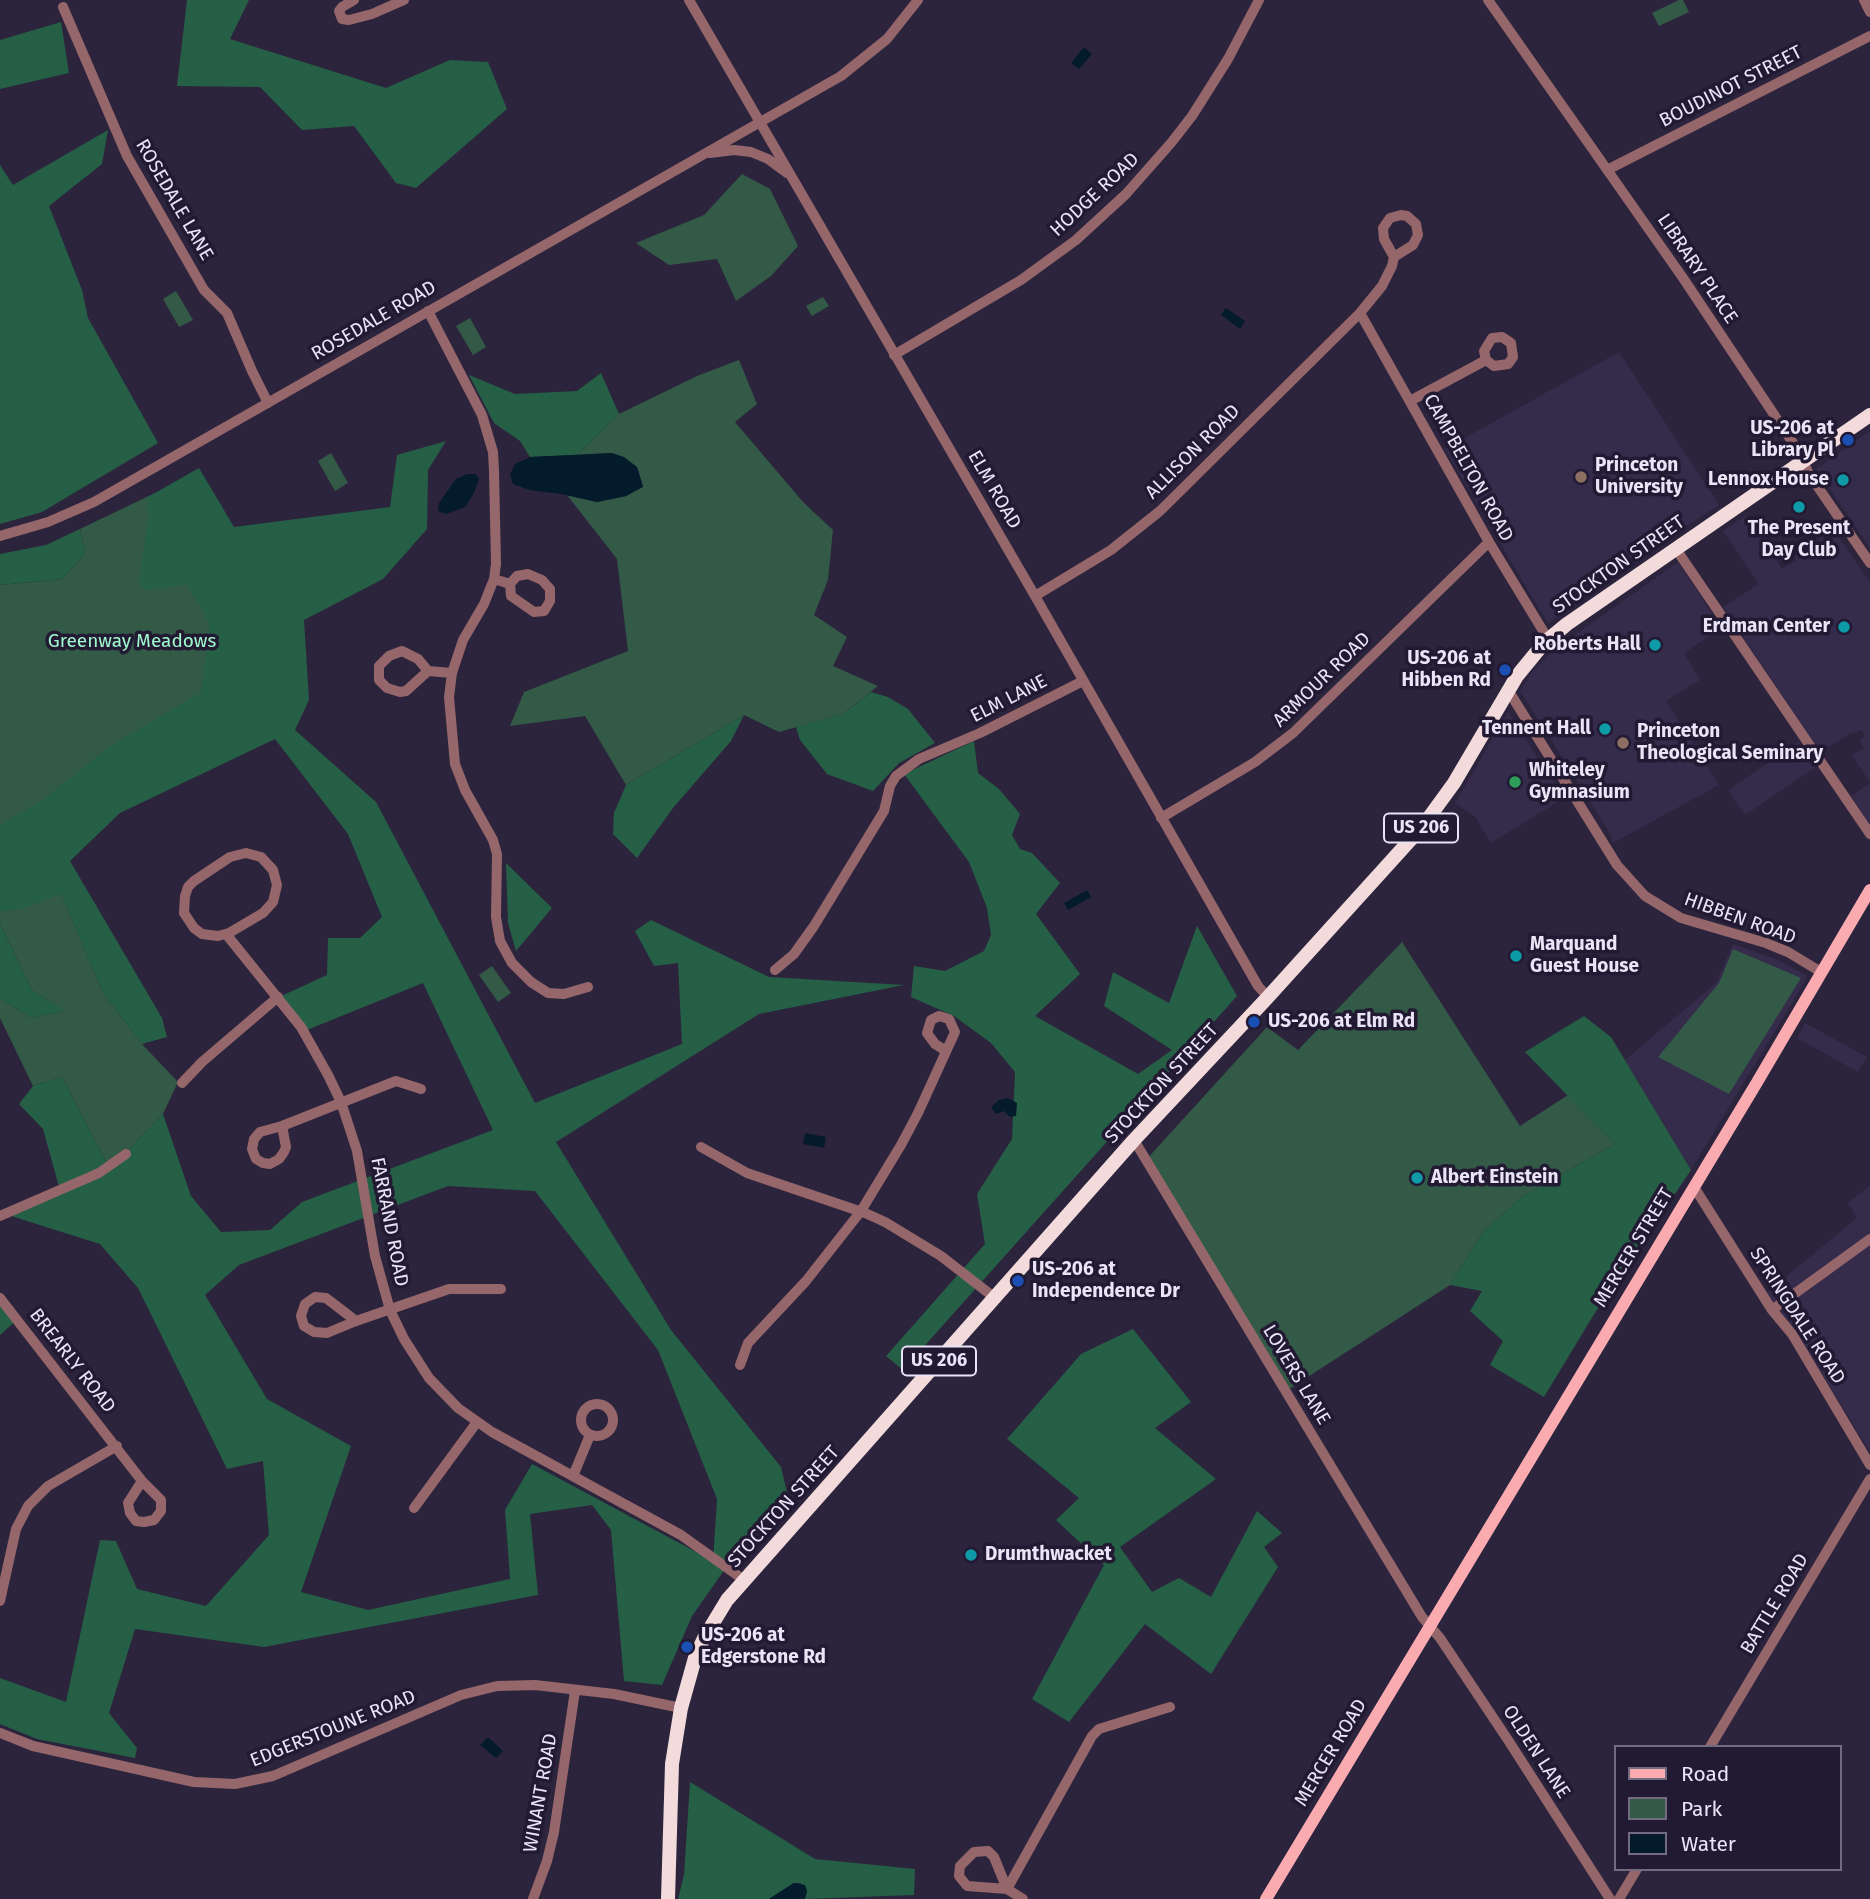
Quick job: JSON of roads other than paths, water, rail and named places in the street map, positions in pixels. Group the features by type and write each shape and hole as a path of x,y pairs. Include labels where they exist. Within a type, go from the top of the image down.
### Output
{"highway":[{"name":"STOCKTON STREET","path":"668,1899 672,1765 681,1708 695,1658 727,1600 1133,1140 1268,997 1439,806 1508,691 1528,661 1548,639 1870,415"}],"main road":[{"name":"MERCER STREET","path":"1430,1626 1870,890"},
{"name":"MERCER ROAD","path":"1266,1899 1430,1626"}],"street":[{"path":"354,0 342,7 342,19 349,20 372,14 404,0"},
{"name":"ELM ROAD","path":"689,0 1258,986 1268,997"},
{"name":"ROSEDALE ROAD","path":"0,536 48,522 94,502 844,75 894,30 918,0"},
{"name":"HODGE ROAD","path":"894,355 1027,276 1076,240 1126,194 1192,116 1228,59 1259,0"},
{"name":"LIBRARY PLACE","path":"1488,0 1717,330 1797,449 1809,474 1870,562"},
{"path":"1864,0 1870,12"},
{"name":"ROSEDALE LANE","path":"63,7 127,156 204,290 227,313 268,403"},
{"name":"BOUDINOT STREET","path":"1607,170 1870,36"},
{"path":"699,156 726,150 742,150 768,159 790,176"},
{"name":"ALLISON ROAD","path":"1035,596 1094,562 1144,524 1360,313 1382,286 1394,257"},
{"path":"428,311 482,415 494,471 494,579 484,604 463,640 452,673 449,697 455,764 465,790 486,825 495,847 496,917 500,941 512,963 531,982 548,993 564,994 588,987"},
{"name":"CAMPBELTON ROAD","path":"1360,313 1489,542 1548,639"},
{"path":"1410,401 1486,360"},
{"name":"ARMOUR ROAD","path":"1161,818 1255,762 1293,733 1489,542"},
{"path":"1676,549 1870,834"},
{"path":"528,574 542,580 550,589 550,601 544,611 534,612 511,596 510,584 517,576 528,574"},
{"path":"494,579 510,584"},
{"path":"428,671 406,691 387,688 379,680 379,666 389,656 402,651 418,659 428,671 452,673"},
{"name":"ELM LANE","path":"775,970 794,954 814,926 884,811 890,786 896,776 919,760 1083,681"},
{"name":"HIBBEN ROAD","path":"1508,691 1617,865 1645,896 1681,918 1766,943 1788,952 1821,972"},
{"path":"238,854 254,855 268,863 273,870 276,894 267,910 226,934 209,936 194,928 184,913 185,896 194,880 230,857 238,854"},
{"name":"FARRAND ROAD","path":"226,934 278,997 315,1051 341,1102 357,1151 375,1256 390,1310 404,1339 429,1378 458,1408 477,1422 681,1535 744,1580"},
{"path":"182,1083 202,1062 278,997"},
{"path":"740,1365 748,1343 806,1281 861,1211 912,1124 946,1051"},
{"path":"282,1126 396,1081 421,1089"},
{"name":"LOVERS LANE","path":"1133,1140 1430,1626"},
{"path":"701,1147 721,1160 758,1177 861,1211 919,1241 995,1298"},
{"path":"0,1216 99,1172 126,1154"},
{"name":"SPRINGDALE ROAD","path":"1694,1187 1772,1310 1791,1334 1870,1465"},
{"path":"1772,1310 1870,1239"},
{"path":"356,1321 326,1298 315,1297 305,1304 300,1316 304,1326 314,1332 327,1333 449,1289 500,1289"},
{"name":"BREARLY ROAD","path":"0,1298 142,1481"},
{"path":"414,1508 477,1422"},
{"path":"573,1476 590,1435"},
{"path":"0,1601 14,1535 28,1506 48,1486 117,1446"},
{"name":"BATTLE ROAD","path":"1711,1745 1870,1479"},
{"name":"OLDEN LANE","path":"1430,1626 1508,1740 1609,1899"},
{"name":"EDGERSTOUNE ROAD","path":"0,1733 33,1746 194,1782 235,1784 273,1776 480,1689 517,1684 614,1694 681,1708"},
{"name":"WINANT ROAD","path":"533,1899 554,1832 575,1691"},
{"path":"1007,1889 1099,1729 1170,1707"},
{"path":"1007,1889 994,1857 988,1851 974,1852 960,1866 959,1876 967,1886 1007,1889 1023,1899"},
{"path":"1619,1899 1636,1871"}],"water":[{"path":"1084,47 1092,54 1079,69 1071,63"},
{"path":"1226,308 1245,321 1240,329 1221,315"},
{"path":"612,453 624,457 637,467 643,487 626,496 597,502 529,490 513,484 510,474 515,464 530,457"},
{"path":"467,474 476,474 479,479 465,507 446,514 438,511 439,503 456,479"},
{"path":"1087,890 1091,897 1068,910 1064,903"},
{"path":"1008,1098 1017,1103 1016,1116 1010,1117 1004,1111 996,1114 991,1107 999,1100"},
{"path":"805,1133 826,1137 824,1148 803,1144"},
{"path":"488,1737 503,1751 496,1758 480,1745"},
{"path":"794,1883 805,1885 805,1899 769,1899"}],"place":[{"name":"US-206 at Library Pl","path":"1848,440"},
{"name":"Princeton University","path":"1581,477"},
{"name":"Lennox House","path":"1843,480"},
{"name":"The Present Day Club","path":"1799,507"},
{"name":"Erdman Center","path":"1844,627"},
{"name":"Roberts Hall","path":"1655,645"},
{"name":"US-206 at Hibben Rd","path":"1505,670"},
{"name":"Tennent Hall","path":"1605,729"},
{"name":"Princeton Theological Seminary","path":"1623,743"},
{"name":"Whiteley Gymnasium","path":"1515,782"},
{"name":"Marquand Guest House","path":"1516,956"},
{"name":"US-206 at Elm Rd","path":"1254,1022"},
{"name":"Albert Einstein","path":"1417,1178"},
{"name":"US-206 at Independence Dr","path":"1018,1281"},
{"name":"Drumthwacket","path":"971,1555"},
{"name":"US-206 at Edgerstone Rd","path":"687,1647"}],"park label":[{"name":"Greenway Meadows","path":"132,642"}]}
